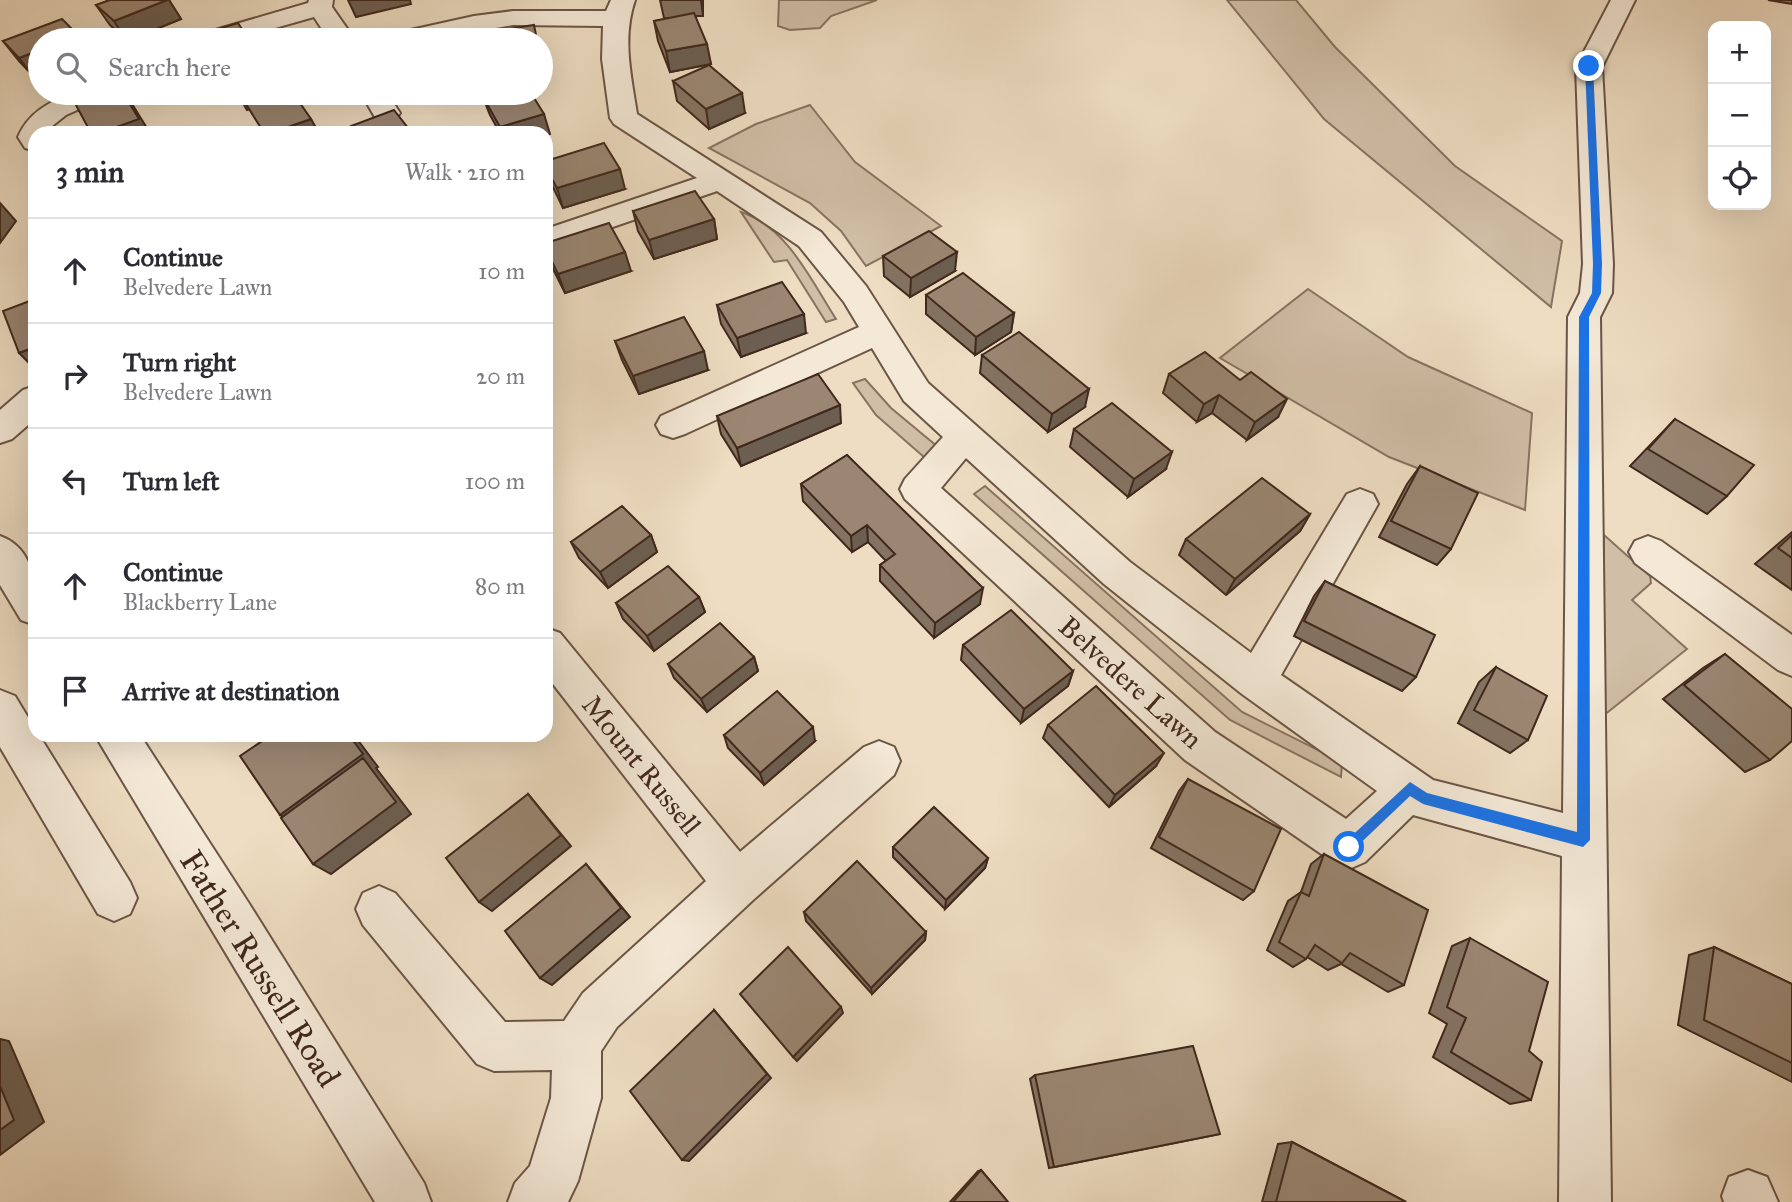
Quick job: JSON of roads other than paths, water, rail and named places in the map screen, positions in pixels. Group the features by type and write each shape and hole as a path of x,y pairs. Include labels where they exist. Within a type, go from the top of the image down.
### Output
{"street":[{"path":"1585,1202 1584,317 1596,293 1598,264 1589,66 1623,0"},
{"path":"245,28 320,4 335,28"},
{"path":"451,28 513,18 620,10 614,44 624,118 810,239 855,294 916,392 1118,573 1256,681 1423,798 1583,840"},
{"path":"36,126 43,118 69,105"},
{"path":"553,238 718,181"},
{"path":"673,425 879,331"},
{"path":"0,430 28,405"},
{"name":"Belvedere Lawn","path":"965,436 918,489 1200,746 1349,847 1410,788"},
{"path":"1256,681 1360,504"},
{"path":"0,552 28,596"},
{"path":"1648,552 1792,658"},
{"name":"Mount Russell","path":"553,654 737,884"},
{"path":"0,709 114,898"},
{"name":"Father Russell Road","path":"120,742 232,918 405,1202"},
{"path":"534,1202 552,1181 576,1098 577,1045 600,1010 737,884 879,761"},
{"path":"379,909 494,1047 577,1045"}]}
